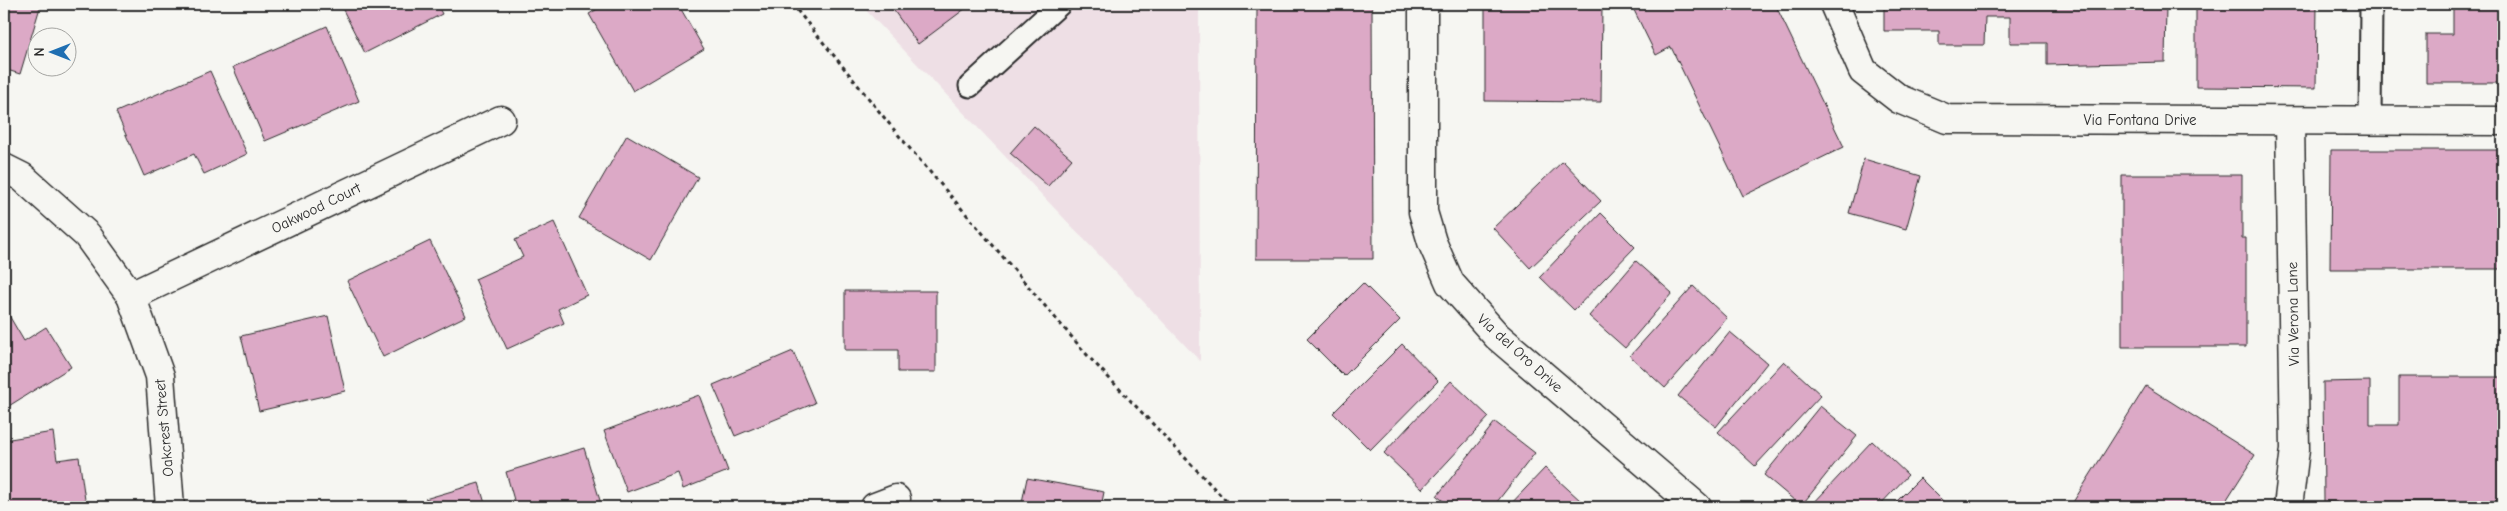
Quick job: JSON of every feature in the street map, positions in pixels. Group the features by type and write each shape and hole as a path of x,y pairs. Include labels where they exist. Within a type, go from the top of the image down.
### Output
{"street":[{"name":"Via del Oro Drive","path":"1423,4 1423,212 1432,242 1450,283 1496,336 1697,507"},
{"name":"Via Fontana Drive","path":"1834,4 1863,70 1899,99 1947,118 2503,121"},
{"name":"Oakwood Court","path":"131,296 501,120"},
{"name":"Via Verona Lane","path":"2288,507 2295,449 2290,121"},
{"name":"Oakcrest Street","path":"4,168 22,177 87,235 131,296 160,376 170,507"}],"lane":[{"path":"970,86 1060,4"},
{"path":"2370,121 2371,4"}],"path":[{"path":"792,4 900,137 1088,356 1232,507"}],"shaded area":[{"path":"860,4 1199,4 1200,361"}],"building":[{"path":"4,4 41,4 34,28 28,28 28,47 20,74 4,69"},
{"path":"340,4 437,4 442,14 365,53"},
{"path":"606,4 678,4 704,49 633,91 589,14"},
{"path":"889,4 963,4 966,8 918,44"},
{"path":"1257,4 1372,4 1373,259 1256,259"},
{"path":"1485,4 1602,4 1601,102 1485,101"},
{"path":"1631,4 1775,4 1844,147 1743,196 1671,47 1656,55"},
{"path":"1884,4 2166,4 2165,62 2047,65 2047,43 2010,43 2010,17 1985,17 1984,45 1939,45 1939,31 1884,31"},
{"path":"2196,4 2317,4 2316,88 2196,87"},
{"path":"2424,4 2503,4 2503,83 2426,83 2426,34 2453,34 2453,9 2424,9"},
{"path":"327,26 359,101 265,141 233,67"},
{"path":"210,71 247,154 204,174 194,154 144,176 116,112"},
{"path":"1034,126 1072,159 1048,186 1010,153"},
{"path":"627,135 698,177 651,260 579,218"},
{"path":"2331,150 2501,150 2501,269 2330,269"},
{"path":"1864,159 1921,176 1906,229 1849,213"},
{"path":"1563,161 1601,201 1530,268 1493,228"},
{"path":"2122,175 2242,175 2242,238 2246,238 2246,347 2122,347"},
{"path":"1601,213 1635,247 1574,310 1540,277"},
{"path":"554,222 587,295 558,309 564,323 507,349 475,279 523,257 515,240"},
{"path":"430,241 466,316 383,357 347,281"},
{"path":"1636,261 1672,293 1625,348 1589,316"},
{"path":"1363,283 1400,320 1344,376 1307,339"},
{"path":"1693,286 1727,318 1665,388 1630,356"},
{"path":"845,291 936,291 936,372 898,372 898,350 845,350"},
{"path":"4,307 24,341 46,327 71,367 4,409"},
{"path":"328,316 345,391 259,411 241,336"},
{"path":"1730,332 1767,363 1716,427 1678,396"},
{"path":"1402,344 1438,381 1370,450 1333,413"},
{"path":"793,351 815,403 735,436 713,385"},
{"path":"1784,361 1821,395 1755,466 1718,432"},
{"path":"2399,377 2503,377 2503,501 2324,502 2323,382 2370,381 2370,425 2399,425"},
{"path":"1451,381 1489,417 1422,489 1384,453"},
{"path":"2146,386 2255,455 2222,507 2070,507"},
{"path":"699,395 728,471 683,489 678,473 627,492 604,431"},
{"path":"1820,406 1857,436 1801,506 1764,475"},
{"path":"1495,422 1535,453 1493,507 1451,507 1437,496"},
{"path":"53,432 57,460 79,457 86,507 4,507 4,440"},
{"path":"1872,441 1908,475 1878,507 1810,507"},
{"path":"584,448 602,507 516,507 506,472"},
{"path":"1545,468 1581,501 1575,507 1508,507"},
{"path":"1027,478 1104,492 1101,507 1021,507"},
{"path":"1920,478 1949,507 1891,507"},
{"path":"479,483 486,507 427,507 425,499"}]}
